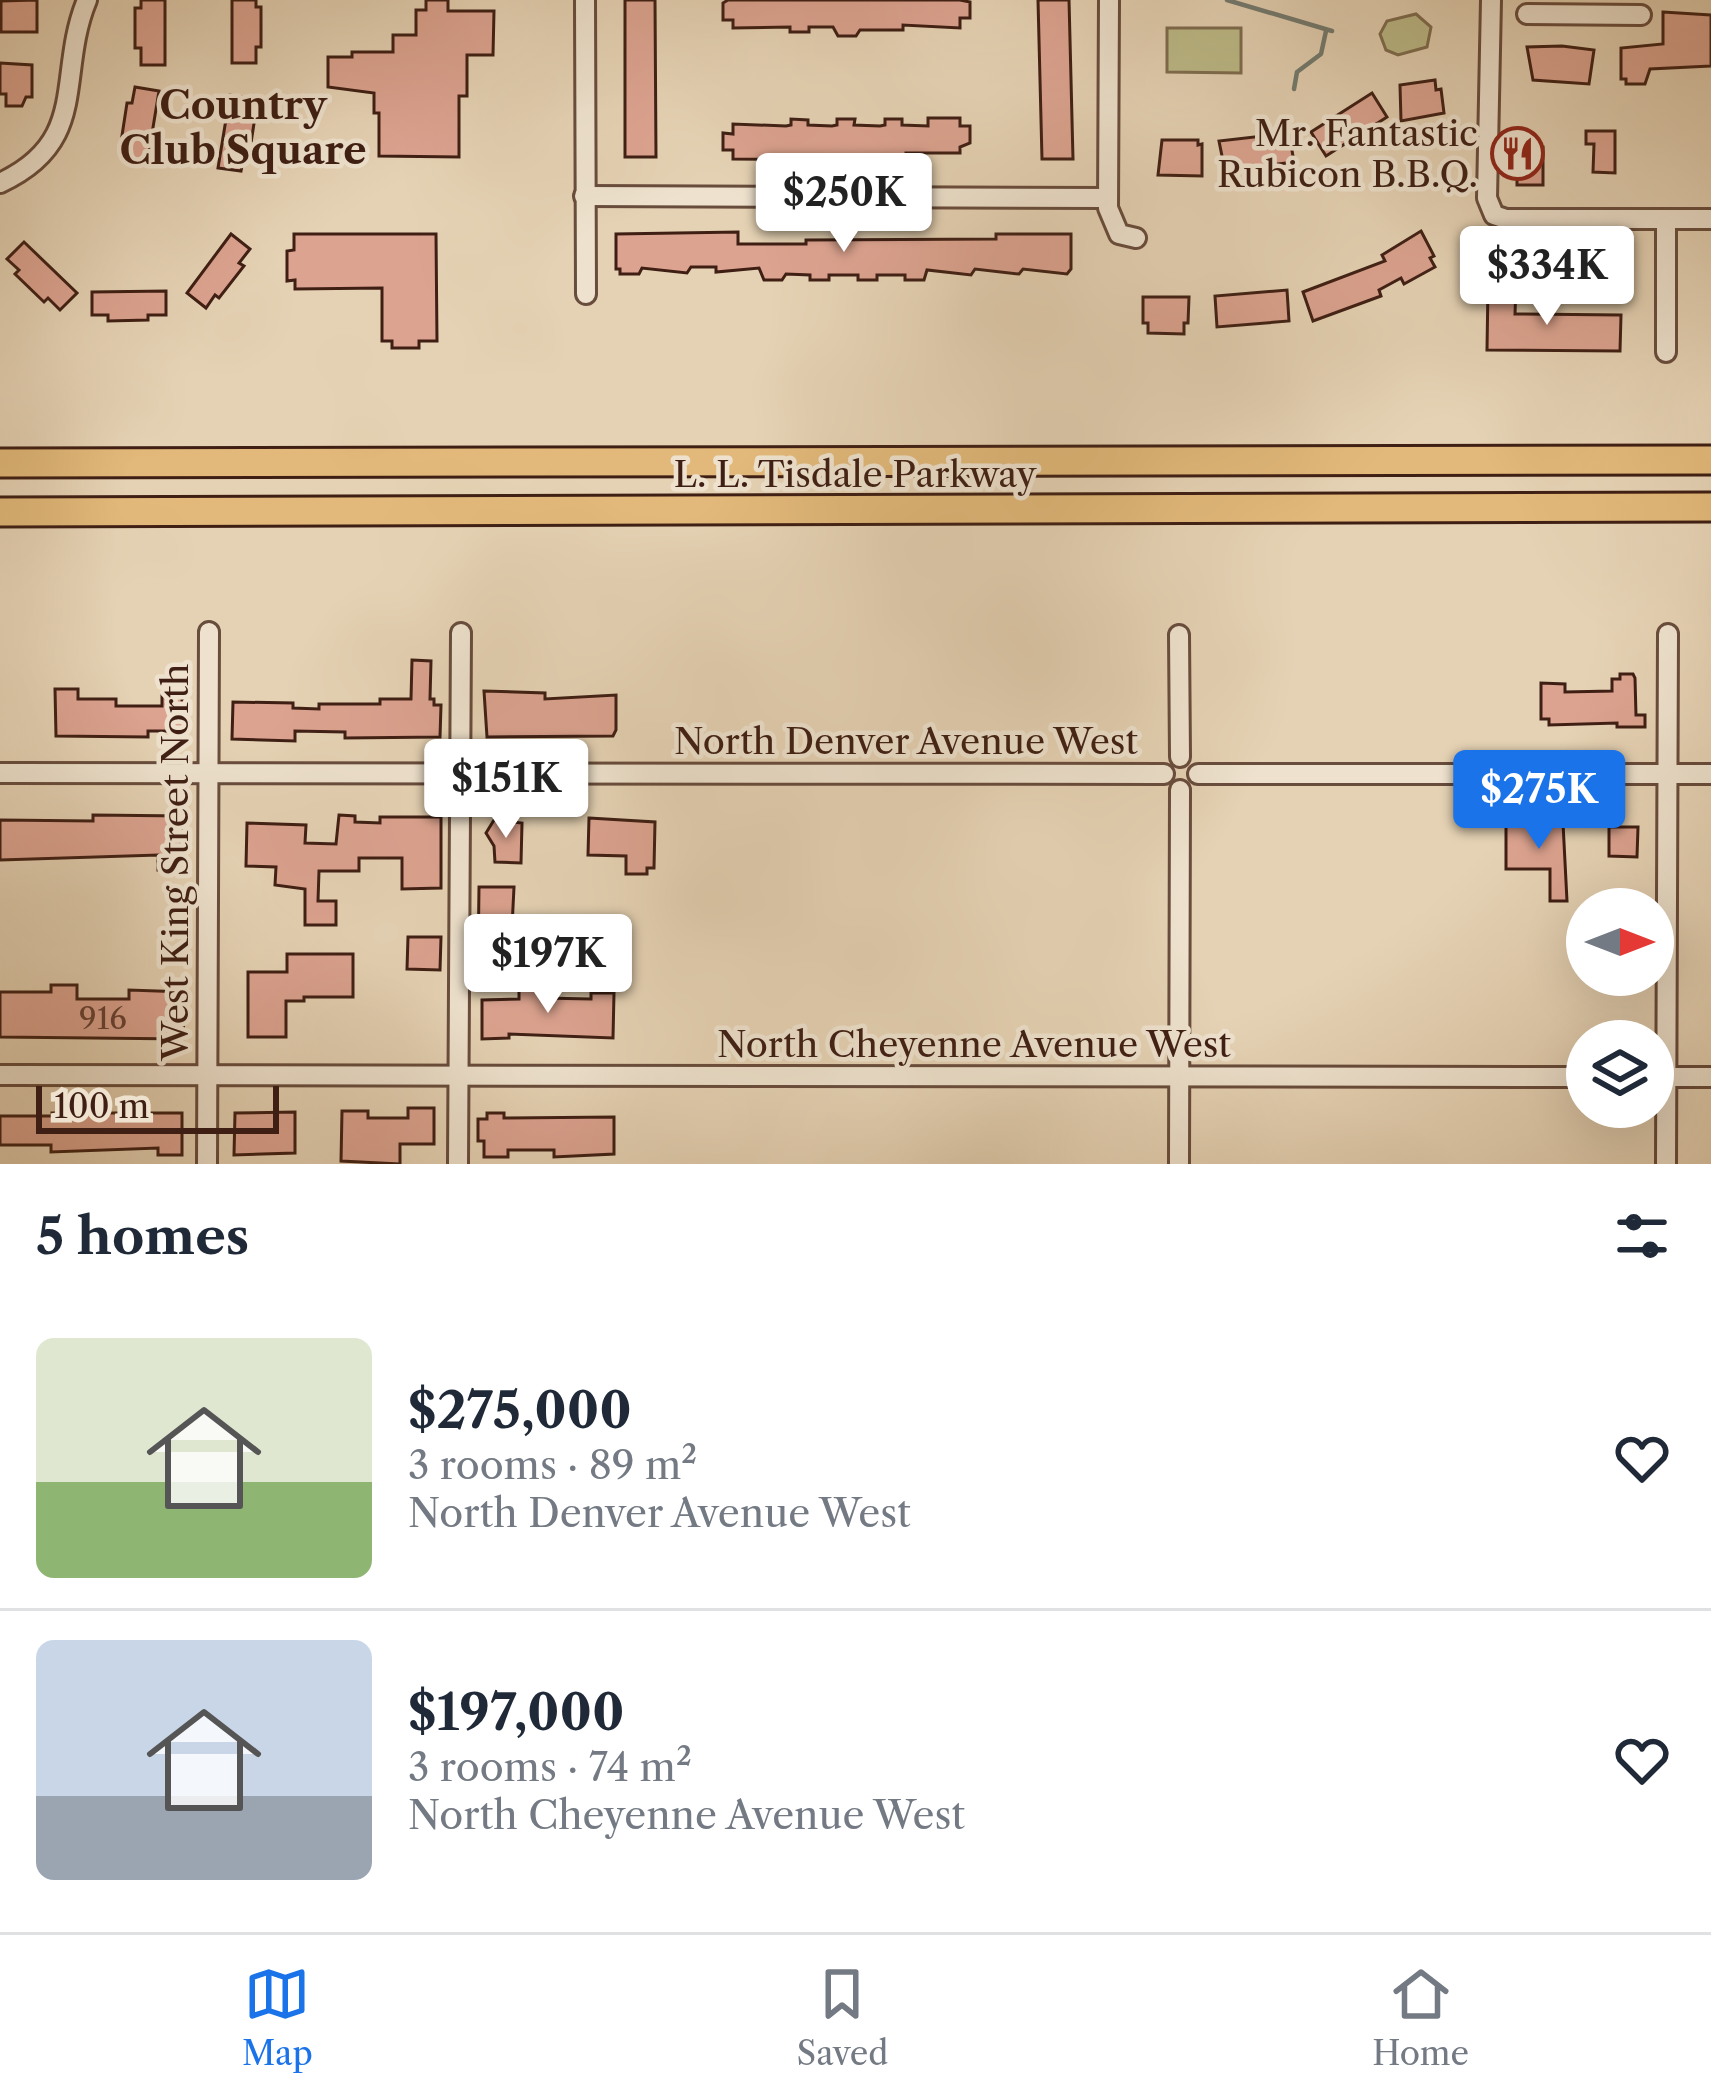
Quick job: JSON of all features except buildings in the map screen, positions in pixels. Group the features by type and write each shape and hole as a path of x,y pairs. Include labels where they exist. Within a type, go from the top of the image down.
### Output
{"highway":[{"name":"L. L. Tisdale Parkway","path":"0,463 1711,460"},
{"name":"L. L. Tisdale Parkway","path":"0,512 1711,507"}],"street":[{"path":"2,176 26,171 54,141 64,120 74,35 87,0"},
{"path":"585,0 586,294"},
{"path":"1109,0 1107,198 1114,226 1124,236 1136,238"},
{"path":"1491,0 1486,197 1494,215 1506,219 1711,220"},
{"path":"1527,14 1641,15"},
{"path":"584,196 1107,198"},
{"path":"1666,219 1666,352"},
{"name":"West King Street North","path":"207,1164 208,632"},
{"path":"458,1164 461,634"},
{"path":"1660,1020 1667,634"},
{"path":"1179,635 1180,757"},
{"path":"1180,757 1194,762 1198,774 1190,788 1180,790 1168,785 1164,774 1169,761 1180,757"},
{"name":"North Denver Avenue West","path":"0,773 1164,774"},
{"path":"1198,774 1711,774"},
{"path":"1179,1164 1180,790"},
{"name":"North Cheyenne Avenue West","path":"0,1075 1566,1077"},
{"path":"1674,1078 1711,1077"},
{"path":"1663,1128 1666,1164"}],"shaded area":[{"path":"1416,14 1431,27 1427,47 1398,55 1386,50 1380,34 1387,21"},
{"path":"1167,28 1241,28 1241,73 1167,72"}],"waterway":[{"path":"1227,0 1332,31"},
{"path":"1294,89 1297,72 1321,54 1326,31"}],"place":[{"name":"Mr. Fantastic Rubicon B.B.Q.","path":"1517,154"}],"district":[{"name":"Country Club Square","path":"243,128"}]}
